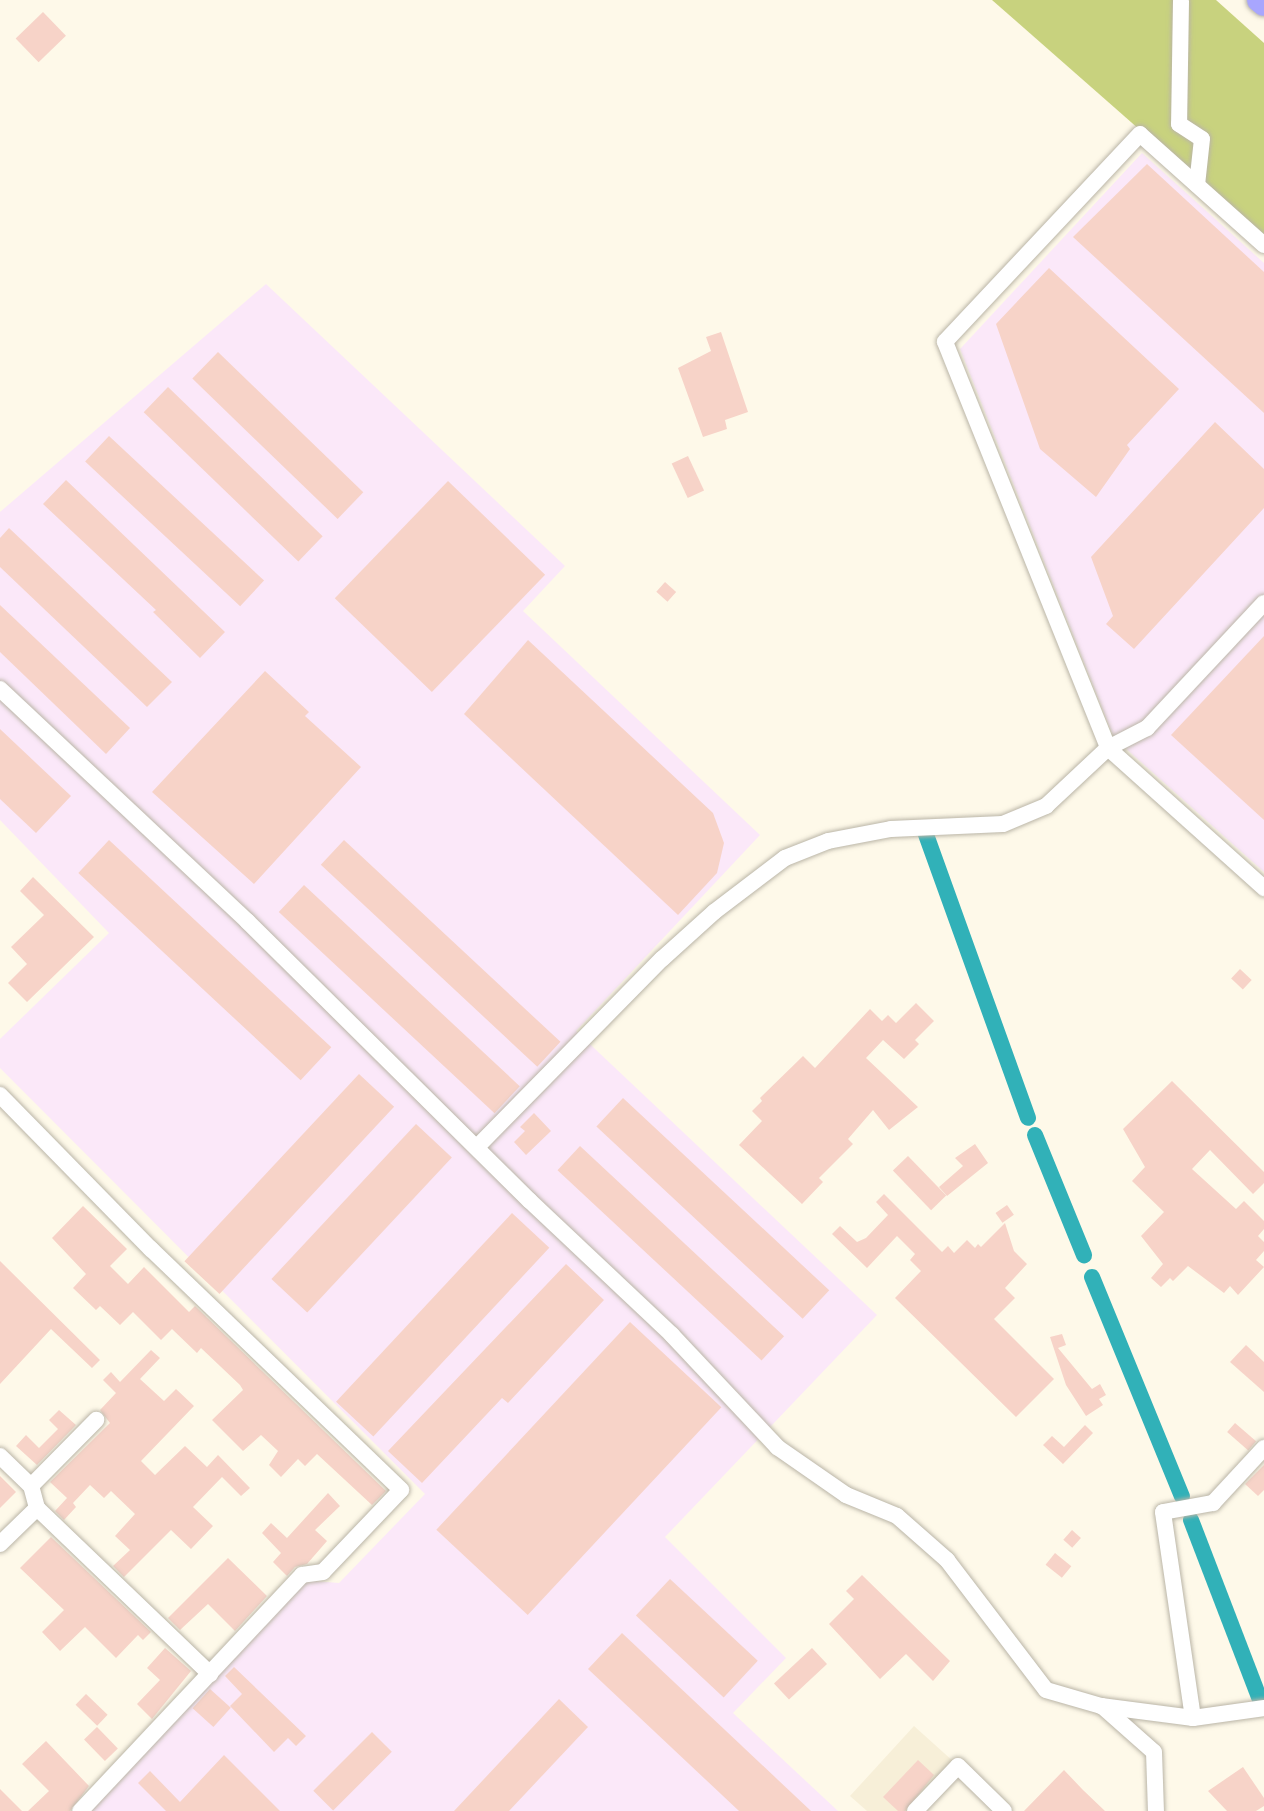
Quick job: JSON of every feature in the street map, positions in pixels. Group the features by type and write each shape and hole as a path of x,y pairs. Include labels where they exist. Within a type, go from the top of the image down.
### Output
{"highway":[{"path":"1259,0 1264,4"}],"street":[{"path":"1176,0 1179,124 1202,138 1197,185"},
{"path":"1264,245 1140,134 945,342 1108,748 1264,888"},
{"path":"477,1148 662,959 714,912 785,858 828,842 891,829 1003,824 1046,806 1108,748 1147,728 1264,603"},
{"path":"0,688 248,921 477,1148 672,1335 788,1457 846,1495 897,1516 947,1560 1046,1690 1101,1706 1192,1718 1264,1708"},
{"path":"0,1095 151,1249 401,1490 323,1572 302,1575 80,1811"},
{"path":"31,1486 96,1420"},
{"path":"1192,1718 1163,1512 1213,1503 1264,1448"},
{"path":"0,1456 31,1486 37,1508 210,1674"},
{"path":"0,1544 37,1508"},
{"path":"1101,1706 1154,1752 1156,1811"},
{"path":"915,1811 958,1766 1004,1811"}],"shaded area":[{"path":"1142,153 1264,263 1264,872 1114,738 960,349"},
{"path":"266,284 565,566 523,611 760,835 576,1031 877,1315 665,1537 786,1658 733,1713 838,1811 85,1811 302,1580 339,1583 425,1494 0,1068 0,1039 109,933 0,820 0,512"},
{"path":"914,1726 954,1762 909,1811 867,1811 850,1796"}],"green space":[{"path":"992,0 1216,0 1264,43 1264,239"}],"building":[{"path":"43,12 66,36 39,62 16,38"},
{"path":"1147,164 1264,272 1264,413 1073,237"},
{"path":"1049,268 1179,389 1127,445 1130,449 1096,497 1040,449 996,324"},
{"path":"721,332 748,412 725,420 727,429 703,437 678,368 711,351 706,337"},
{"path":"218,352 363,492 338,519 192,379"},
{"path":"168,387 323,536 298,562 144,412"},
{"path":"1215,422 1264,469 1264,508 1134,649 1106,624 1113,616 1091,557"},
{"path":"109,436 264,581 240,606 85,462"},
{"path":"688,456 704,490 688,498 672,464"},
{"path":"66,480 225,632 200,658 153,612 156,610 43,504"},
{"path":"448,481 545,575 432,692 335,598"},
{"path":"9,528 172,682 147,707 0,567 0,538"},
{"path":"665,582 676,592 667,602 656,592"},
{"path":"0,605 130,728 106,754 0,652"},
{"path":"1264,636 1264,820 1171,735"},
{"path":"528,640 713,813 724,843 717,873 678,915 464,714"},
{"path":"265,671 309,712 305,716 361,767 254,884 152,792"},
{"path":"0,729 71,796 36,833 0,799"},
{"path":"109,840 331,1047 301,1080 78,873"},
{"path":"344,840 560,1042 537,1067 321,865"},
{"path":"33,877 94,937 27,1002 8,983 27,964 11,947 44,915 20,891"},
{"path":"304,885 520,1086 495,1113 279,912"},
{"path":"1240,969 1252,980 1243,989 1231,979"},
{"path":"916,1003 934,1021 915,1040 919,1044 904,1059 883,1040 866,1058 918,1107 889,1130 873,1110 848,1139 853,1144 819,1178 823,1182 802,1204 739,1145 762,1121 752,1111 762,1101 760,1098 803,1056 815,1068 870,1009 882,1021 888,1015 896,1023"},
{"path":"359,1074 394,1107 220,1294 184,1261"},
{"path":"1172,1081 1264,1172 1264,1183 1253,1194 1210,1150 1192,1169 1236,1209 1244,1201 1264,1221 1264,1229 1258,1236 1264,1242 1264,1251 1256,1260 1264,1267 1238,1295 1230,1286 1224,1293 1188,1266 1173,1281 1170,1278 1161,1287 1151,1278 1163,1264 1141,1236 1164,1212 1132,1181 1145,1167 1123,1129"},
{"path":"623,1098 829,1290 803,1319 596,1127"},
{"path":"534,1113 551,1131 526,1155 514,1142 525,1131 520,1127"},
{"path":"416,1124 452,1157 307,1312 271,1279"},
{"path":"975,1144 988,1163 947,1196 939,1187 963,1166 955,1158"},
{"path":"580,1146 784,1336 762,1360 557,1170"},
{"path":"908,1156 946,1196 931,1210 893,1171"},
{"path":"884,1194 942,1252 948,1246 954,1253 967,1240 975,1248 978,1244 981,1247 1005,1223 1014,1251 1027,1264 1005,1288 1015,1298 994,1319 1054,1379 1016,1417 895,1298 921,1271 910,1260 915,1254 897,1236 867,1268 832,1234 840,1226 857,1242 866,1238 888,1215 876,1202"},
{"path":"1007,1205 1014,1215 1002,1223 996,1213"},
{"path":"83,1206 127,1249 110,1266 128,1284 144,1267 189,1312 195,1306 386,1491 372,1505 317,1454 305,1466 298,1459 281,1477 269,1465 278,1451 261,1435 243,1451 212,1420 243,1390 240,1385 201,1348 197,1353 172,1329 161,1340 133,1312 120,1325 100,1306 96,1310 73,1288 86,1274 52,1238"},
{"path":"512,1213 549,1248 373,1436 336,1402"},
{"path":"0,1261 100,1360 92,1368 51,1329 0,1384"},
{"path":"566,1264 604,1300 508,1403 502,1398 422,1483 388,1451"},
{"path":"630,1322 721,1407 528,1615 436,1530"},
{"path":"1062,1334 1066,1345 1058,1348 1092,1389 1100,1384 1106,1395 1099,1399 1103,1405 1086,1416 1066,1385 1050,1337"},
{"path":"1246,1345 1264,1362 1264,1392 1230,1362"},
{"path":"151,1350 160,1358 140,1379 164,1401 176,1389 194,1406 141,1461 155,1475 185,1446 207,1467 218,1455 250,1488 241,1496 222,1477 193,1507 213,1526 191,1549 171,1530 124,1577 113,1566 130,1550 115,1536 135,1514 111,1491 104,1498 90,1485 73,1503 76,1507 64,1520 55,1511 67,1498 50,1482 110,1423 100,1410 116,1393 103,1380 111,1372 120,1382"},
{"path":"59,1410 76,1425 37,1465 16,1446 26,1435 39,1448 58,1429 49,1420"},
{"path":"1235,1423 1256,1441 1248,1450 1227,1432"},
{"path":"1085,1425 1093,1433 1063,1464 1043,1445 1052,1436 1064,1447"},
{"path":"1264,1465 1264,1490 1258,1496 1245,1484"},
{"path":"0,1476 16,1492 0,1508"},
{"path":"328,1493 340,1506 315,1530 327,1541 307,1564 295,1567 287,1576 273,1562 281,1553 262,1533 271,1523 287,1538"},
{"path":"1072,1530 1081,1538 1072,1548 1063,1540"},
{"path":"51,1537 151,1632 143,1640 138,1635 116,1658 85,1627 60,1651 42,1632 64,1610 20,1568"},
{"path":"1055,1553 1071,1566 1062,1578 1046,1565"},
{"path":"228,1558 267,1596 235,1631 208,1604 180,1630 168,1618"},
{"path":"862,1575 950,1661 933,1681 906,1654 880,1679 829,1624 854,1599 846,1591"},
{"path":"670,1579 758,1661 724,1697 636,1616"},
{"path":"622,1633 811,1811 739,1811 588,1669"},
{"path":"165,1648 191,1671 152,1719 137,1704 160,1680 147,1668"},
{"path":"812,1648 827,1664 789,1700 774,1683"},
{"path":"234,1667 306,1736 296,1746 288,1738 274,1752 230,1706 242,1694 225,1676"},
{"path":"210,1689 231,1708 213,1727 193,1708"},
{"path":"86,1694 108,1715 97,1726 76,1705"},
{"path":"559,1699 588,1727 509,1811 454,1811"},
{"path":"97,1727 118,1749 105,1761 84,1740"},
{"path":"372,1732 392,1752 333,1810 313,1791"},
{"path":"46,1741 89,1786 70,1811 28,1811 49,1791 22,1764"},
{"path":"224,1755 280,1811 166,1811 138,1783 150,1771 180,1802"},
{"path":"918,1760 934,1775 905,1811 898,1811 883,1797"},
{"path":"1243,1767 1264,1798 1264,1806 1256,1811 1227,1811 1208,1791"},
{"path":"1064,1770 1083,1790 1105,1811 1024,1811"},
{"path":"0,1789 22,1811 0,1811"}],"waterway":[{"path":"924,829 1028,1118"},
{"path":"1035,1135 1084,1255"},
{"path":"1092,1277 1182,1496"},
{"path":"1191,1520 1260,1700"}]}
